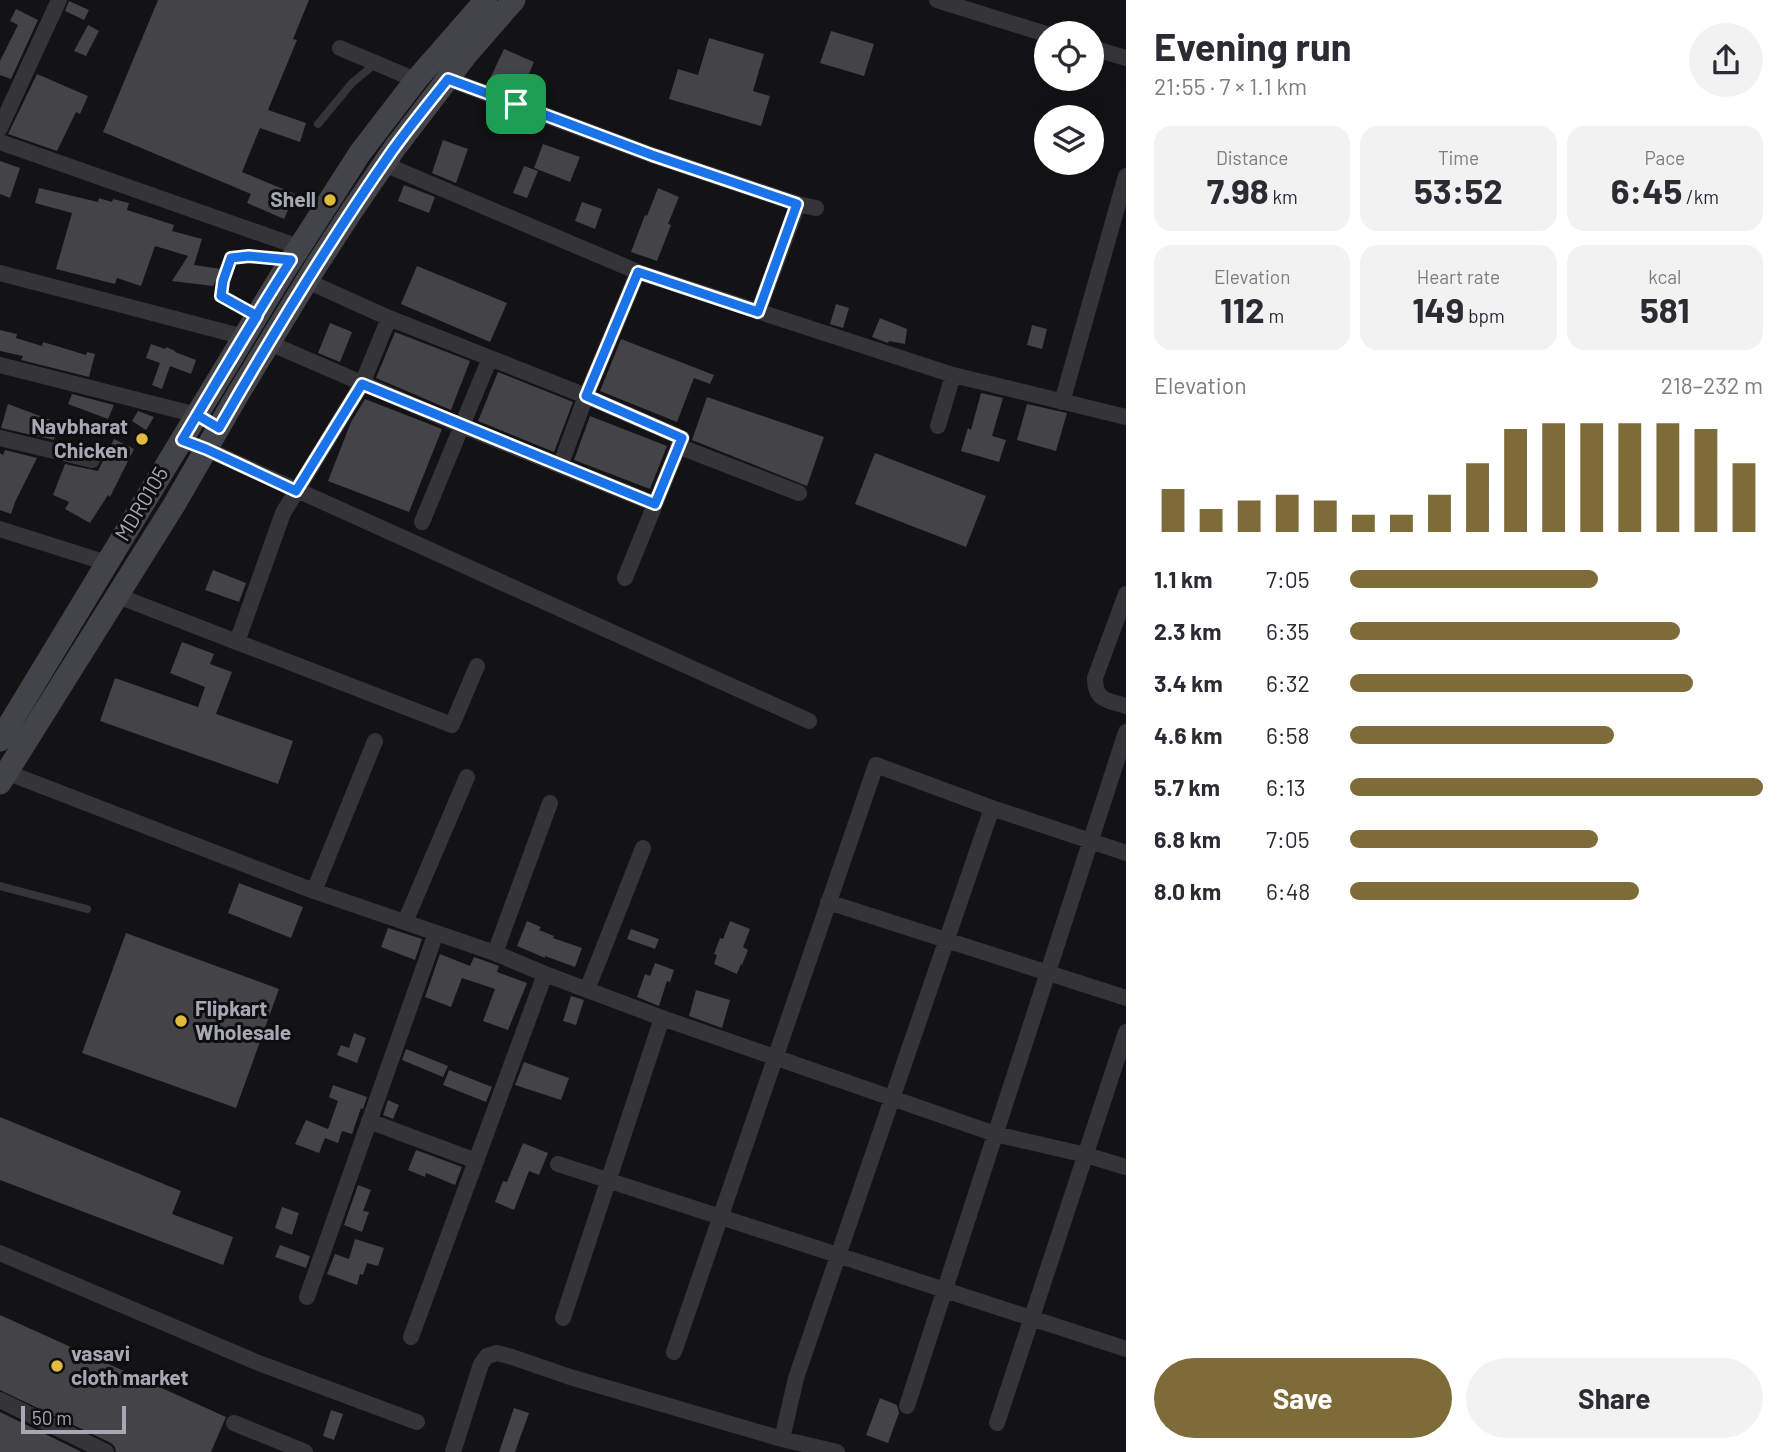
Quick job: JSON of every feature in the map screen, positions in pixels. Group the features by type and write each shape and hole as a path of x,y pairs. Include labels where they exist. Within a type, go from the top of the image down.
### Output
{"main road":[{"name":"MDR0105","path":"0,740 295,253 360,153 416,80 486,0"},
{"name":"MDR0105","path":"3,777 118,596 307,281 384,164 448,79 513,0"}],"street":[{"path":"937,0 1034,30"},
{"path":"0,128 6,100 54,2"},
{"path":"340,48 416,80"},
{"path":"1104,52 1126,58"},
{"path":"448,79 652,155 816,208"},
{"path":"0,142 295,253"},
{"path":"384,164 638,272 953,376 1126,417"},
{"path":"1062,402 1126,176"},
{"path":"758,312 797,204"},
{"path":"560,466 638,272"},
{"path":"0,273 244,337"},
{"path":"307,281 389,318 586,396 682,438 625,578"},
{"path":"237,642 283,513 362,384 389,318"},
{"path":"269,343 462,426 655,504"},
{"path":"422,522 491,358"},
{"path":"0,365 197,415 219,428"},
{"path":"938,426 953,376"},
{"path":"0,438 92,460"},
{"path":"182,440 809,721"},
{"path":"678,446 799,493"},
{"path":"0,529 107,563"},
{"path":"1126,594 1095,678 1095,690 1102,698 1126,706"},
{"path":"118,596 452,725 477,666"},
{"path":"907,1406 1126,732"},
{"path":"314,891 375,741"},
{"path":"674,1352 876,765 1126,853"},
{"path":"3,777 314,891 495,953 587,990 776,1058 996,1134 1126,1167"},
{"path":"405,922 467,777"},
{"path":"495,953 550,803"},
{"path":"782,1439 796,1378 992,808"},
{"path":"587,990 643,848"},
{"path":"828,902 1126,998"},
{"path":"307,1297 436,933"},
{"path":"411,1337 545,974"},
{"path":"563,1318 662,1018"},
{"path":"997,1423 1126,1032"},
{"path":"369,1121 476,1161"},
{"path":"558,1164 1126,1349"},
{"path":"0,1253 256,1362 417,1422"},
{"path":"455,1451 481,1364 487,1356 497,1353 782,1439 837,1452"},
{"path":"0,1400 106,1452"},
{"path":"234,1423 305,1452"}],"lane":[{"path":"318,124 352,83 377,63"},
{"path":"257,316 221,296 231,258 295,253"},
{"path":"0,886 87,909"}],"building":[{"path":"158,0 309,0 293,39 297,40 268,110 306,123 300,142 260,128 242,172 295,194 284,219 247,203 251,194 103,132"},
{"path":"69,1 89,10 84,20 65,11"},
{"path":"16,9 38,20 11,79 0,75 0,61 18,25 10,21"},
{"path":"88,25 99,31 86,56 74,51"},
{"path":"831,31 874,44 864,76 820,63"},
{"path":"709,38 764,54 753,91 770,96 761,126 669,99 678,69 698,75"},
{"path":"504,49 534,62 520,95 488,83"},
{"path":"37,74 88,96 80,114 76,112 57,151 8,134"},
{"path":"443,140 468,149 456,183 432,173"},
{"path":"543,144 580,157 570,182 534,168"},
{"path":"0,161 20,168 10,198 0,194"},
{"path":"524,166 538,171 527,198 513,193"},
{"path":"404,185 435,197 429,213 398,201"},
{"path":"39,188 98,202 99,198 129,203 127,210 174,225 172,231 202,239 194,265 221,269 213,286 172,281 188,256 155,246 141,286 117,278 115,284 56,269 72,213 35,203"},
{"path":"658,188 679,197 657,261 631,252"},
{"path":"582,202 602,209 595,229 575,221"},
{"path":"417,266 507,303 490,342 401,304"},
{"path":"836,304 849,308 843,328 830,324"},
{"path":"880,318 907,329 905,344 888,343 872,337"},
{"path":"330,323 352,332 340,362 318,353"},
{"path":"1032,325 1047,329 1042,349 1027,345"},
{"path":"0,330 17,334 16,338 42,346 43,342 86,355 87,352 95,354 89,377 21,360 23,356 0,351"},
{"path":"395,332 470,361 451,410 376,378"},
{"path":"621,339 714,375 710,384 694,378 677,422 600,391"},
{"path":"151,344 165,349 166,347 196,360 191,374 170,366 162,389 152,385 160,363 146,358"},
{"path":"498,372 573,402 554,452 478,421"},
{"path":"981,393 1003,398 992,436 1006,440 999,462 961,451 968,428 971,430"},
{"path":"72,394 114,405 108,419 68,404"},
{"path":"707,397 824,437 807,486 692,440"},
{"path":"365,399 442,429 409,512 328,481 351,422"},
{"path":"8,404 56,422 54,440 1,428"},
{"path":"1027,404 1067,413 1056,451 1017,440"},
{"path":"138,411 154,417 146,430 132,421"},
{"path":"590,416 667,446 650,489 574,460"},
{"path":"114,439 134,449 110,497 108,495 90,523 65,509 69,502 53,495 65,464 98,471"},
{"path":"5,450 37,458 11,514 0,510 0,453 3,455"},
{"path":"875,453 986,496 966,547 855,504"},
{"path":"213,570 246,583 239,602 205,590"},
{"path":"182,642 214,654 210,664 232,672 216,714 293,741 278,784 100,721 115,678 198,707 205,687 170,673"},
{"path":"239,883 303,907 291,938 228,913"},
{"path":"527,921 541,927 539,930 554,936 553,938 582,948 575,967 517,946"},
{"path":"730,921 750,929 743,947 748,950 737,974 714,964 717,955 714,954"},
{"path":"388,928 422,939 415,960 381,947"},
{"path":"631,929 659,939 655,949 627,939"},
{"name":"Flipkart Wholesale","path":"126,933 279,989 236,1108 82,1053"},
{"path":"440,954 470,966 474,957 499,966 497,972 527,983 508,1030 483,1021 495,989 462,978 451,1007 425,997"},
{"path":"655,963 674,970 670,982 667,981 659,1006 637,997 645,974 650,976"},
{"path":"696,990 730,1000 722,1028 689,1016"},
{"path":"571,996 584,1000 576,1025 563,1021"},
{"path":"354,1033 366,1038 357,1063 337,1055 341,1045 349,1048"},
{"path":"406,1049 448,1066 443,1077 402,1060"},
{"path":"524,1062 569,1078 561,1100 515,1085"},
{"path":"449,1070 492,1087 486,1102 443,1085"},
{"path":"333,1085 367,1097 352,1134 342,1131 338,1143 325,1138 319,1153 295,1144 306,1120 328,1129 338,1101 329,1097"},
{"path":"388,1100 399,1105 393,1119 383,1115"},
{"path":"0,1117 181,1191 172,1214 233,1237 223,1265 0,1180"},
{"path":"523,1143 548,1153 539,1175 529,1171 514,1210 495,1202 503,1181 507,1182"},
{"path":"416,1150 462,1167 455,1185 426,1173 425,1177 408,1170"},
{"path":"358,1185 371,1190 363,1211 369,1212 362,1232 344,1225"},
{"path":"282,1207 299,1213 292,1235 275,1228"},
{"path":"355,1239 384,1248 378,1266 367,1263 357,1285 327,1274 335,1254 349,1259"},
{"path":"280,1245 310,1256 306,1268 275,1257"},
{"name":"vasavi cloth market","path":"0,1315 226,1417 211,1452 116,1452 111,1443 0,1390"},
{"path":"880,1398 897,1405 899,1413 888,1443 866,1435"},
{"path":"514,1408 529,1413 515,1452 499,1452"},
{"path":"331,1410 343,1414 334,1440 323,1436"},
{"path":"0,1412 82,1452 0,1452"}],"place":[{"name":"Shell","path":"330,200"},
{"name":"Navbharat Chicken","path":"142,439"},
{"name":"Flipkart Wholesale","path":"181,1021"},
{"name":"vasavi cloth market","path":"57,1366"}],"route":[{"path":"516,104 448,79 394,149 351,212 219,428 197,415 257,316 221,296 231,258 249,256 291,260 281,275 244,337 197,415 182,440 296,491 362,384 655,504 682,438 586,396 638,272 758,312 797,204 652,155 516,104"}]}
